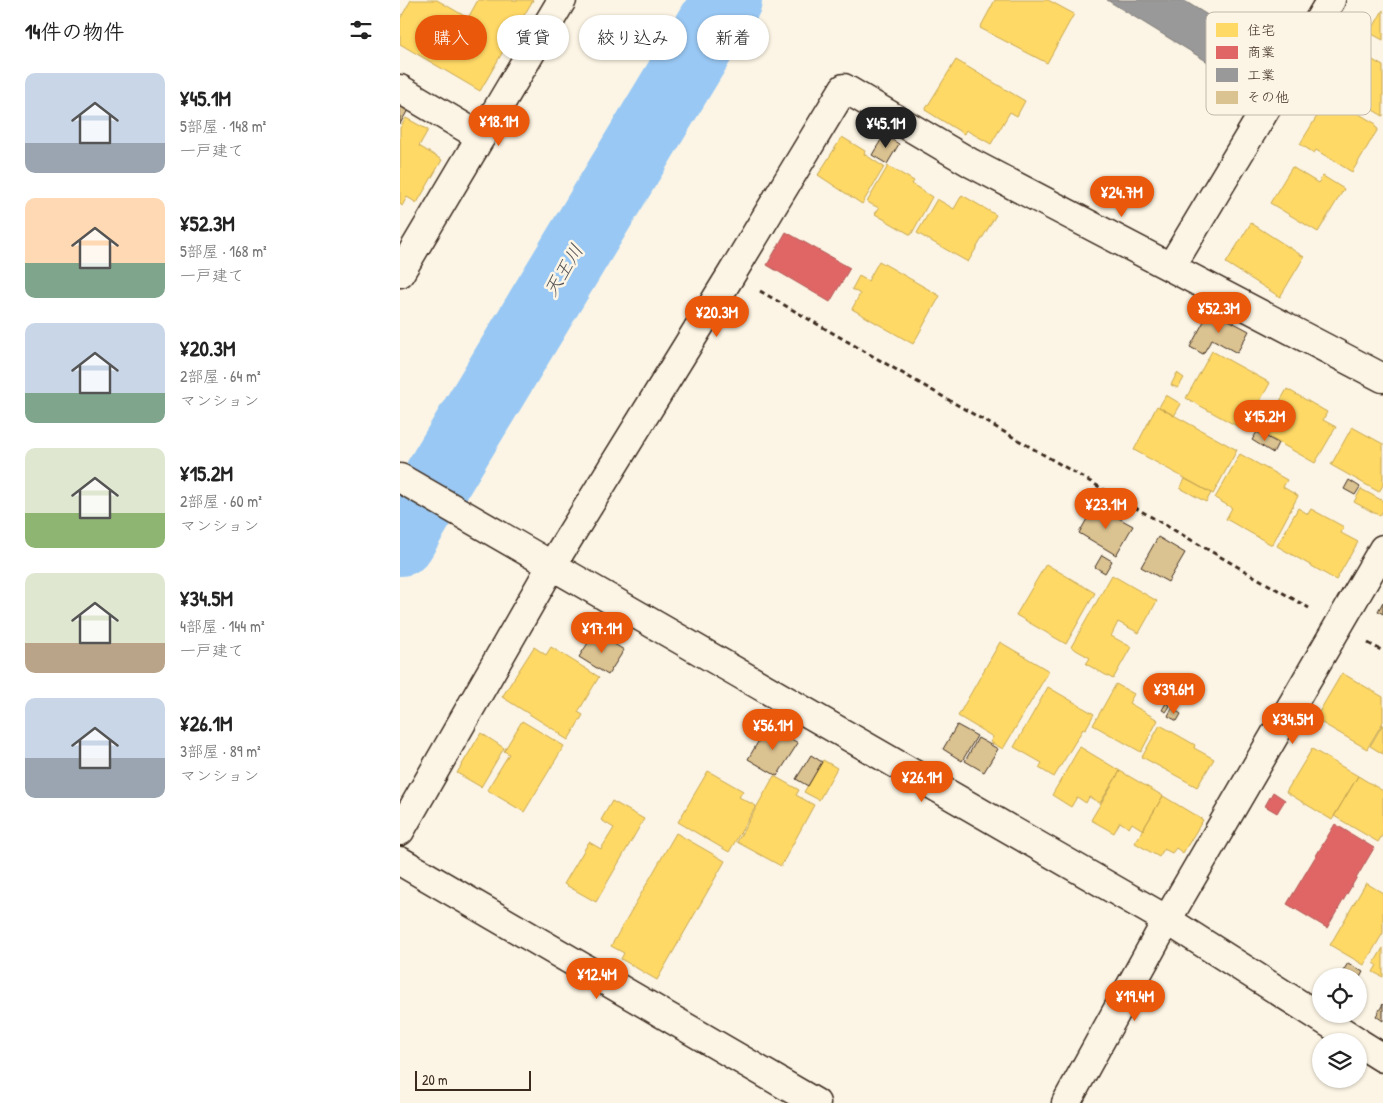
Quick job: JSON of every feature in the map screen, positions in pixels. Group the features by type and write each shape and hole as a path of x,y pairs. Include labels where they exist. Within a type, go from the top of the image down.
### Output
{"street":[{"path":"400,273 562,0"},
{"path":"1324,12 1331,0"},
{"path":"400,831 552,565 844,88 971,163 1383,378"},
{"path":"400,89 481,137"},
{"path":"1171,267 1262,115"},
{"path":"400,478 1167,920 1344,1033"},
{"path":"1066,1103 1167,920 1383,549"},
{"path":"400,861 816,1103"},
{"path":"1367,1048 1383,1058"}],"path":[{"path":"731,275 1383,651"}],"building: 住宅":[{"path":"411,0 437,0 463,15 415,15 415,53 400,44 400,19"},
{"path":"478,0 533,0 524,15 497,15 498,60 480,91 427,60 487,60 487,15 470,15"},
{"path":"995,0 1048,0 1074,14 1047,63 980,28"},
{"path":"1383,10 1383,40 1371,34"},
{"path":"1371,59 1383,66 1383,116 1371,109"},
{"path":"956,60 1025,101 1017,116 1010,112 991,144 966,130 964,134 925,110"},
{"path":"1318,115 1361,115 1376,124 1375,127 1378,129 1352,172 1316,150 1314,153 1300,144"},
{"path":"406,118 428,130 419,146 442,160 417,203 407,197 402,206 400,204 400,128"},
{"path":"842,137 865,151 864,154 884,167 862,204 818,175"},
{"path":"888,166 914,181 912,184 932,197 911,235 875,214 879,208 867,202"},
{"path":"1292,167 1318,183 1323,176 1344,189 1318,232 1270,203"},
{"path":"962,195 996,215 968,262 917,233 937,199 954,209"},
{"path":"1251,223 1304,257 1280,297 1226,263"},
{"path":"879,261 940,296 913,344 852,309 860,294 852,289 859,276 868,281"},
{"path":"1212,351 1270,383 1244,430 1186,398"},
{"path":"1177,373 1184,378 1178,388 1171,385"},
{"path":"1287,389 1327,412 1323,420 1336,427 1315,463 1262,433"},
{"path":"1166,395 1181,404 1174,416 1159,407"},
{"path":"1157,406 1237,450 1213,494 1134,450"},
{"path":"1352,427 1383,444 1383,485 1379,492 1331,465"},
{"path":"1240,454 1287,480 1283,487 1298,496 1272,545 1226,519 1232,508 1215,498"},
{"path":"1185,479 1211,493 1206,502 1180,488"},
{"path":"1361,489 1383,501 1383,510 1380,516 1354,502"},
{"path":"1298,508 1308,514 1311,509 1344,527 1341,533 1358,542 1336,580 1277,546"},
{"path":"1046,564 1095,593 1066,644 1016,615"},
{"path":"1112,575 1157,601 1139,633 1118,622 1111,636 1131,647 1113,679 1086,664 1090,658 1071,647"},
{"path":"1000,642 1049,671 1003,749 990,742 993,737 958,716"},
{"path":"534,647 546,655 551,647 599,677 578,712 583,715 568,740 502,697"},
{"path":"1342,673 1383,697 1383,722 1367,749 1315,719"},
{"path":"1116,684 1134,694 1129,703 1158,720 1141,752 1093,725"},
{"path":"1048,687 1094,714 1054,777 1039,768 1042,763 1014,747"},
{"path":"522,721 564,746 524,812 487,790 509,754 504,751"},
{"path":"1383,724 1383,754 1370,746"},
{"path":"1160,725 1195,745 1194,748 1214,759 1197,787 1142,757"},
{"path":"481,733 504,748 481,787 457,773"},
{"path":"1080,747 1120,771 1100,803 1089,797 1086,803 1077,797 1071,807 1052,795"},
{"path":"1312,749 1358,776 1332,820 1286,792"},
{"path":"823,760 837,768 819,800 804,792"},
{"path":"708,771 743,791 739,797 756,806 729,852 678,822"},
{"path":"1120,771 1163,796 1143,830 1132,823 1129,828 1120,822 1114,833 1091,820"},
{"path":"774,776 799,790 796,795 814,805 781,866 737,842"},
{"path":"1358,776 1383,791 1383,834 1378,842 1334,816"},
{"path":"1163,796 1203,820 1183,853 1176,848 1172,853 1164,849 1159,857 1135,843"},
{"path":"612,801 644,819 596,902 564,884 589,842 601,849 614,828 601,820"},
{"path":"676,833 725,861 657,980 621,959 624,953 611,946"},
{"path":"1366,883 1383,893 1383,933 1364,965 1330,945"},
{"path":"1383,948 1383,977 1373,972 1377,965 1374,963"}],"building: 商業":[{"path":"786,232 850,268 830,302 767,265"},
{"path":"1273,792 1285,800 1277,813 1265,806"},
{"path":"1335,824 1374,848 1327,928 1287,904"}],"building: 工業":[{"path":"1107,0 1183,0 1206,14 1206,61"}],"building: その他":[{"path":"400,103 409,108 400,124"},
{"path":"884,135 899,144 887,164 872,155"},
{"path":"1210,310 1249,331 1237,353 1212,339 1203,354 1190,347"},
{"path":"1257,432 1278,443 1273,453 1252,440"},
{"path":"1349,480 1360,487 1355,495 1344,489"},
{"path":"1095,505 1133,526 1116,555 1079,533"},
{"path":"1158,537 1185,553 1168,582 1141,567"},
{"path":"1102,555 1112,561 1105,573 1095,567"},
{"path":"1383,602 1383,614 1378,611"},
{"path":"595,632 624,650 608,675 579,657"},
{"path":"1166,703 1170,706 1166,712 1162,710"},
{"path":"1172,708 1181,714 1177,721 1168,716"},
{"path":"768,725 798,743 777,776 748,759"},
{"path":"957,725 977,736 962,761 943,749"},
{"path":"978,738 998,749 984,772 965,761"},
{"path":"811,755 822,762 808,786 796,779"},
{"path":"1348,963 1356,968 1345,968"},
{"path":"1383,1004 1383,1021 1376,1016"}],"waterway":[{"name":"天王川","path":"400,541 727,0"}]}
